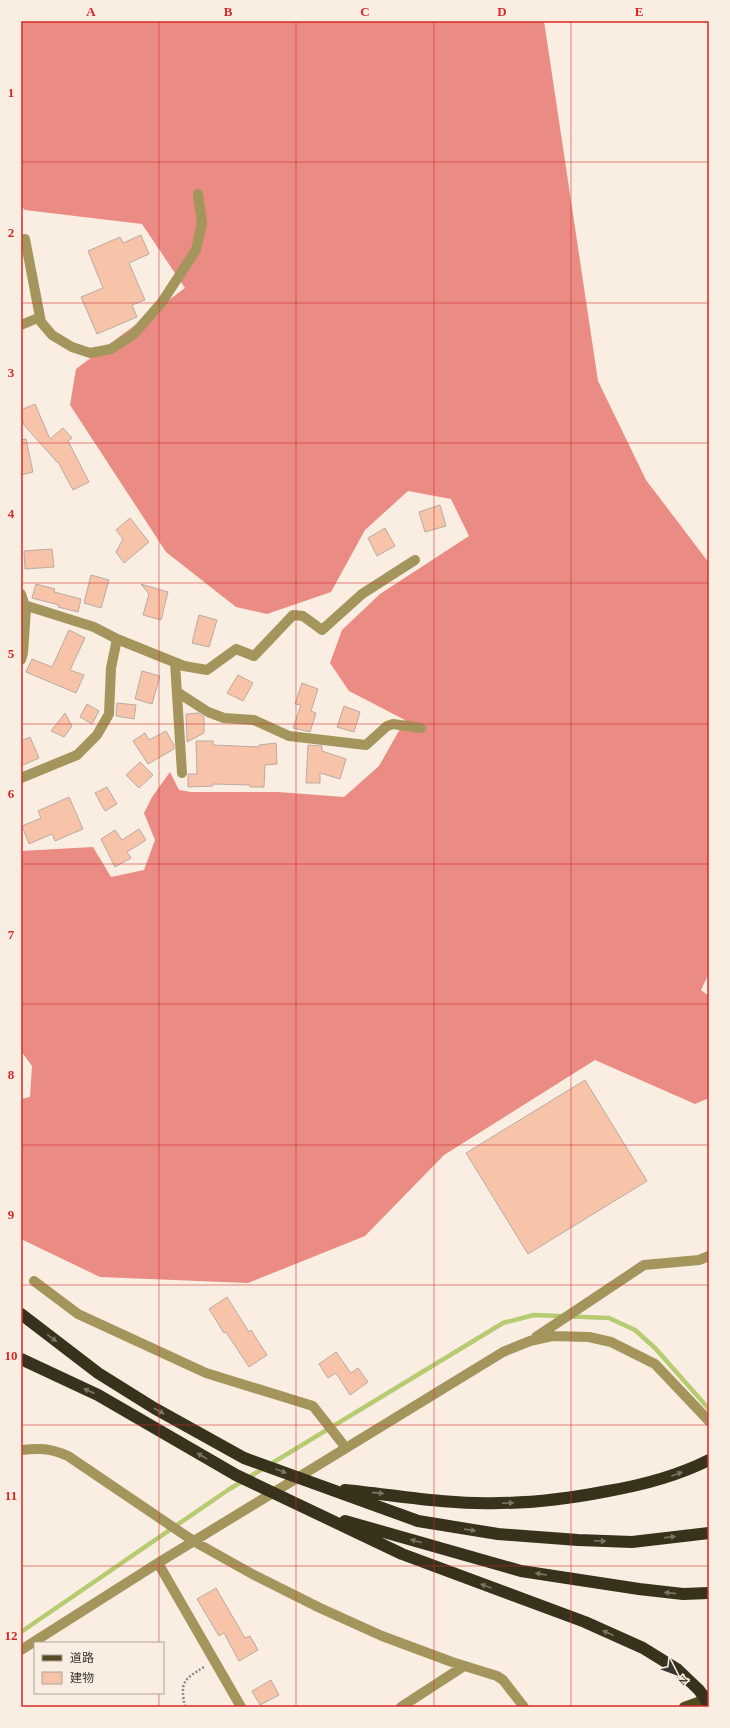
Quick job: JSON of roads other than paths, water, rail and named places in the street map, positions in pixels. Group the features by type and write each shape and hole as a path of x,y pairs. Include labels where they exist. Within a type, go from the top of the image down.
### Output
{"highway":[{"path":"21,1314 98,1373 154,1408 244,1458 418,1521 505,1534 578,1540 632,1542 709,1533"},
{"path":"21,1359 98,1395 236,1475 402,1554 585,1622 643,1648 677,1669 699,1690 702,1705"},
{"path":"326,1488 465,1502 498,1504 540,1501 580,1496 644,1484 673,1475 709,1460"},
{"path":"314,1512 521,1571 639,1589 683,1594 709,1593"}],"main road":[{"path":"684,1707 702,1705 709,1698"}],"street":[{"path":"25,239 41,322 52,335 72,347 90,352 111,349 134,334 162,302 196,250 202,223 198,194"},
{"path":"21,325 40,317"},
{"path":"22,600 94,627 117,639 175,663 207,670 236,649 254,656 293,615 303,616 322,630 362,594 415,560"},
{"path":"21,660 23,653 26,609 22,600"},
{"path":"21,778 77,754 98,735 109,714 111,668 117,639"},
{"path":"175,663 182,773"},
{"path":"177,692 208,712 224,718 254,720 289,736 366,745 387,726 393,724 421,728"},
{"path":"530,1341 644,1265 699,1260 709,1256"},
{"path":"34,1281 78,1314 206,1374 313,1406 346,1448"},
{"path":"21,1650 158,1563 195,1542 503,1352 530,1341 552,1336 589,1337 611,1342 630,1350 655,1364 709,1421"},
{"path":"21,1450 40,1448 54,1450 68,1456 195,1542 254,1575 320,1608 382,1636 464,1666 497,1676 503,1680 524,1707"},
{"path":"158,1563 213,1661 241,1707"},
{"path":"401,1707 464,1666"}],"waterway":[{"path":"21,1632 228,1490 503,1323 534,1315 609,1318 635,1330 655,1348 709,1409"}]}
